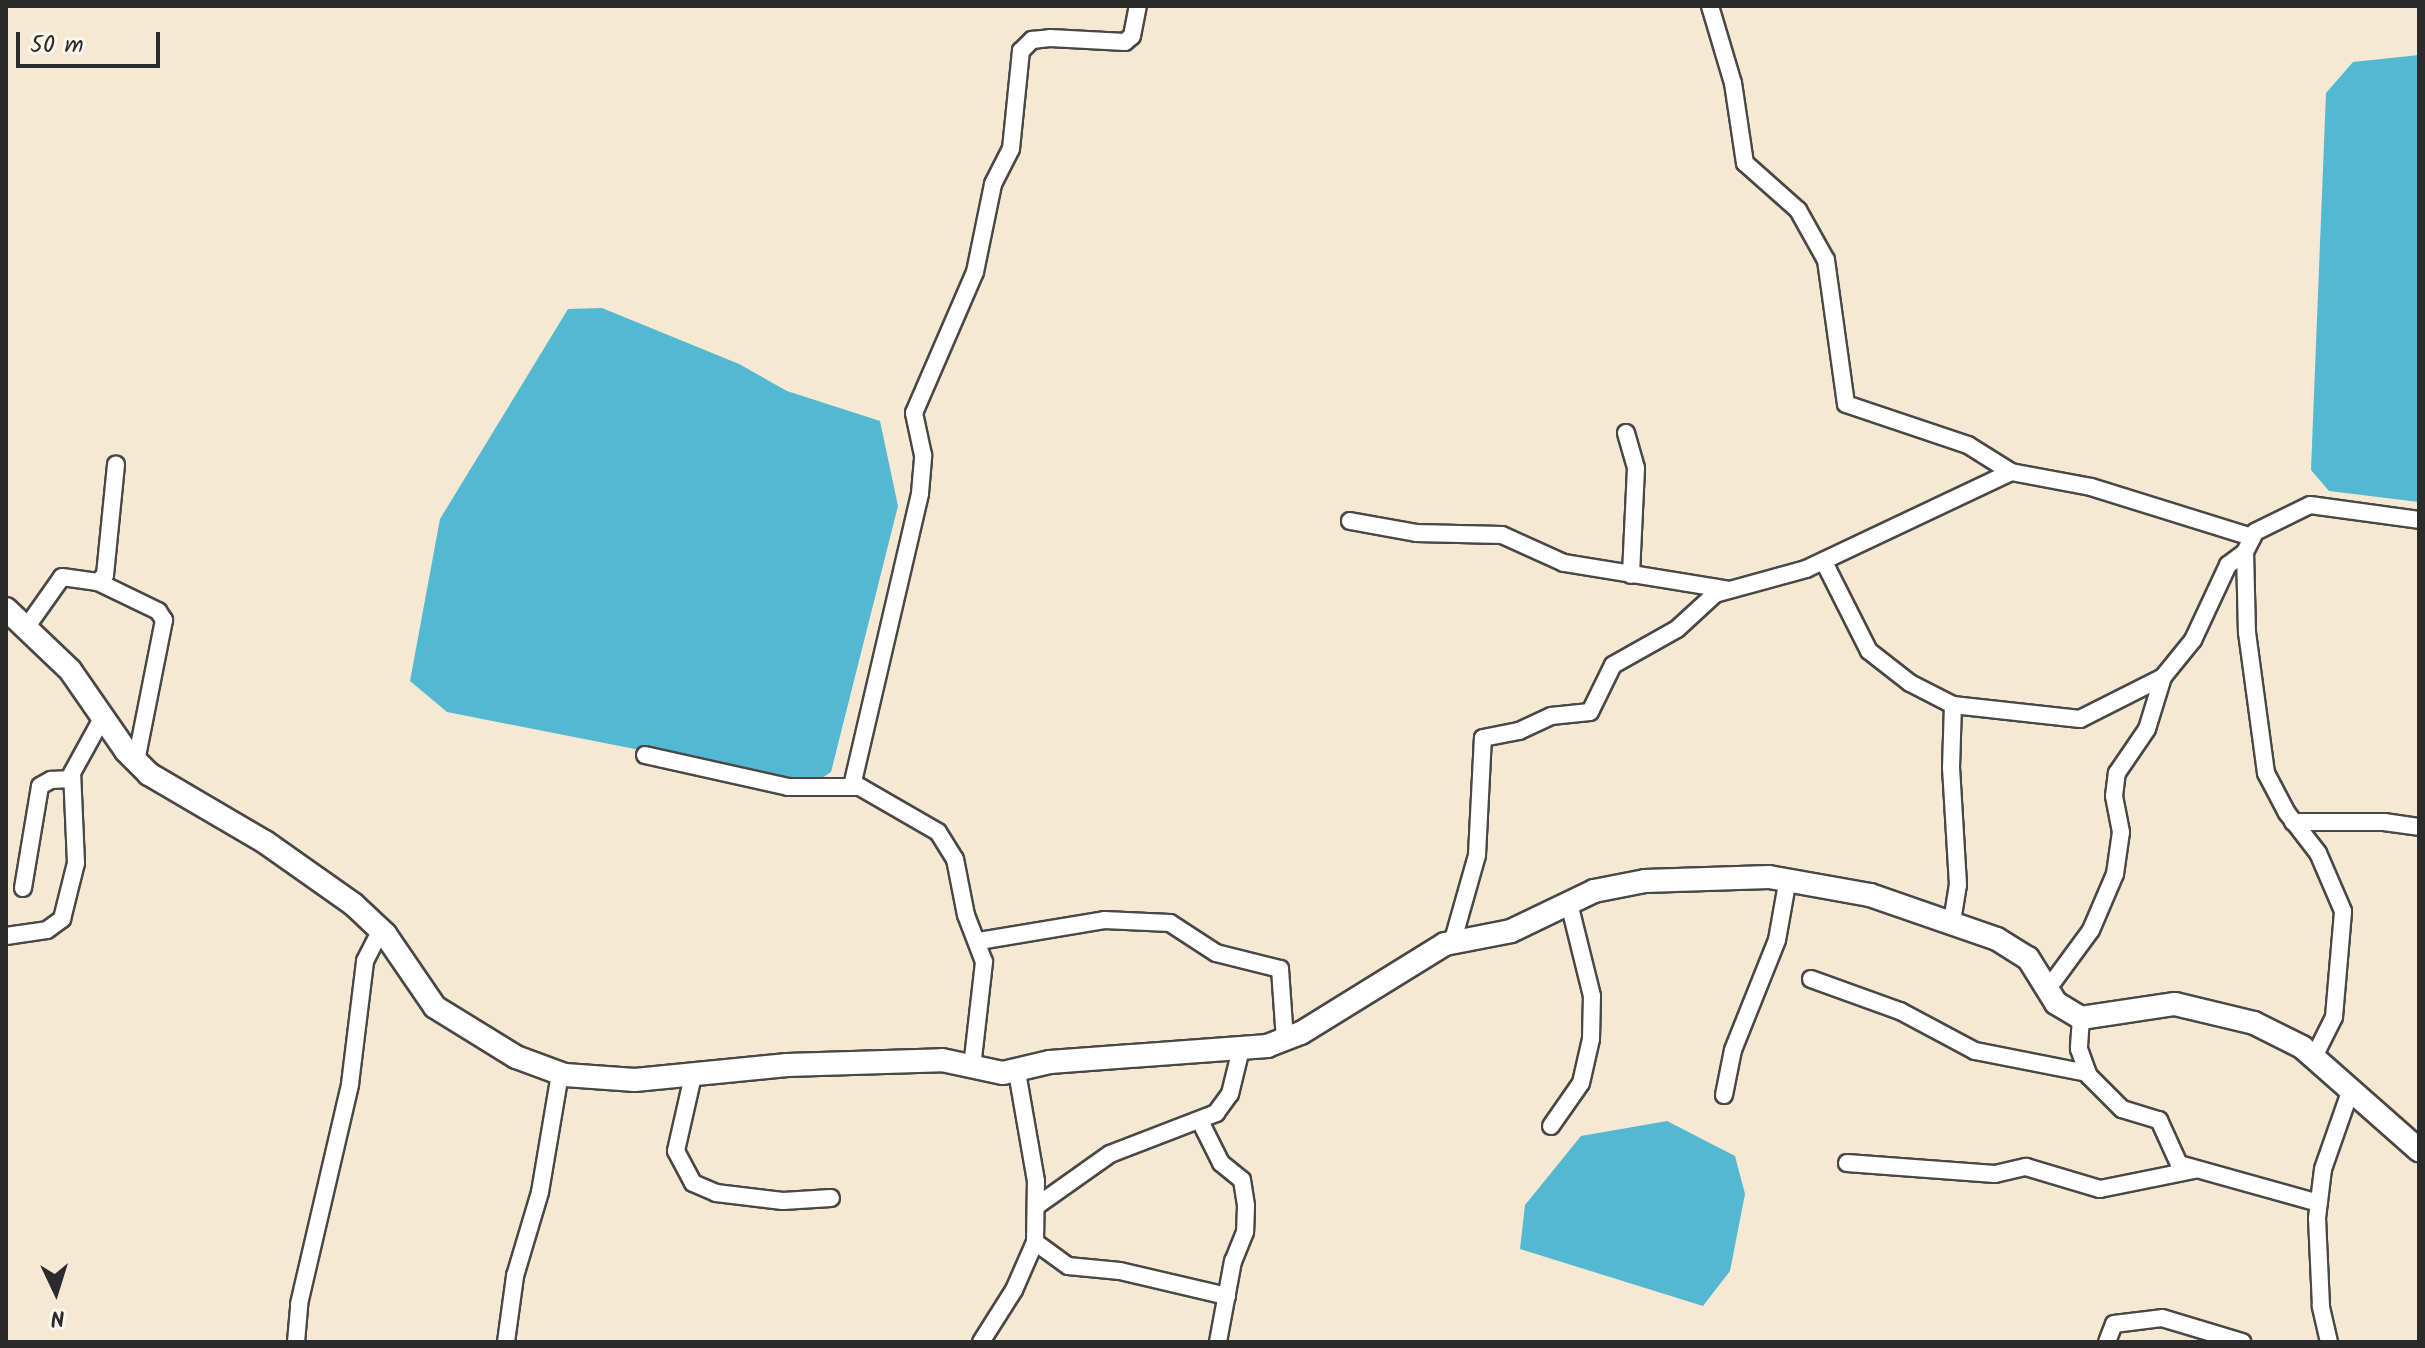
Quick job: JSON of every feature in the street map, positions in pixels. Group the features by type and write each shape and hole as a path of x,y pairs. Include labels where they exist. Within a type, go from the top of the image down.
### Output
{"street":[{"path":"852,786 920,493 923,455 914,413 975,272 993,184 1011,149 1021,51 1032,40 1050,38 1125,42 1132,36 1138,6"},
{"path":"1710,6 1733,83 1745,163 1798,210 1826,260 1846,404 1968,445 2011,472"},
{"path":"1626,433 1636,468 1631,575"},
{"path":"98,582 105,575 116,465"},
{"path":"1453,940 1477,855 1483,738 1519,731 1551,716 1590,712 1613,665 1677,629 1725,589 1824,562 2011,472 2026,471 2116,494 2248,544"},
{"path":"2047,990 2078,952 2106,900 2121,832 2114,785 2147,729 2163,677 2193,640 2228,565 2284,514 2310,505 2419,520"},
{"path":"1350,521 1416,533 1502,535 1564,563 1631,575 1670,576 1725,589"},
{"path":"2248,544 2247,633 2263,763 2293,822 2330,875 2344,923 2334,1017 2314,1057"},
{"path":"1824,562 1869,651 1910,683 1953,705 2080,719 2163,677"},
{"path":"26,628 62,577 98,582 158,611 164,620 136,762"},
{"path":"6,609 70,670 136,762 290,858 381,929 435,1007 516,1057 560,1074 635,1080 828,1063 942,1060 1017,1072 1050,1062 1241,1049 1285,1041 1453,940 1500,935 1594,891 1645,881 1788,878 1857,891 1952,922 2021,952 2066,1012 2081,1018 2158,1004 2200,1007 2274,1031 2314,1057 2419,1150"},
{"path":"1952,922 1958,885 1951,768 1953,705"},
{"path":"6,936 47,930 62,919 76,863 72,779 104,715"},
{"path":"645,755 788,787 852,786 889,801 938,832 955,859 966,915 979,941 984,962 972,1067"},
{"path":"23,888 40,786 51,780 72,779"},
{"path":"2293,822 2384,822 2419,827"},
{"path":"1724,1095 1733,1050 1777,940 1788,878"},
{"path":"1551,1126 1581,1083 1591,1039 1592,996 1569,903"},
{"path":"979,941 1104,920 1170,923 1216,953 1280,969 1285,1041"},
{"path":"296,1342 299,1304 350,1084 365,961 381,929"},
{"path":"1811,979 1900,1011 1975,1051 2087,1073"},
{"path":"2081,1018 2079,1049 2087,1073 2122,1109 2159,1120 2172,1156 2194,1170 2319,1203"},
{"path":"1038,1205 1110,1154 1200,1121 1225,1105 1241,1049"},
{"path":"981,1342 1014,1290 1035,1242 1038,1205 1017,1072"},
{"path":"506,1342 515,1276 540,1192 560,1074"},
{"path":"693,1076 676,1151 693,1183 716,1193 783,1201 831,1198"},
{"path":"2329,1342 2321,1306 2319,1203 2329,1146 2351,1089"},
{"path":"1200,1121 1221,1163 1244,1186 1247,1222 1218,1342"},
{"path":"1847,1163 1995,1174 2026,1167 2100,1189 2194,1170"},
{"path":"1035,1242 1068,1266 1120,1271 1227,1296"},
{"path":"2107,1342 2114,1324 2162,1318 2242,1342"}],"water":[{"path":"2419,55 2419,502 2329,491 2311,470 2326,93 2353,62"},
{"path":"602,308 739,364 787,391 880,421 898,506 831,772 813,784 447,712 410,681 440,519 568,309"},
{"path":"1667,1121 1735,1156 1745,1194 1730,1271 1703,1306 1520,1249 1525,1205 1581,1136"}]}
